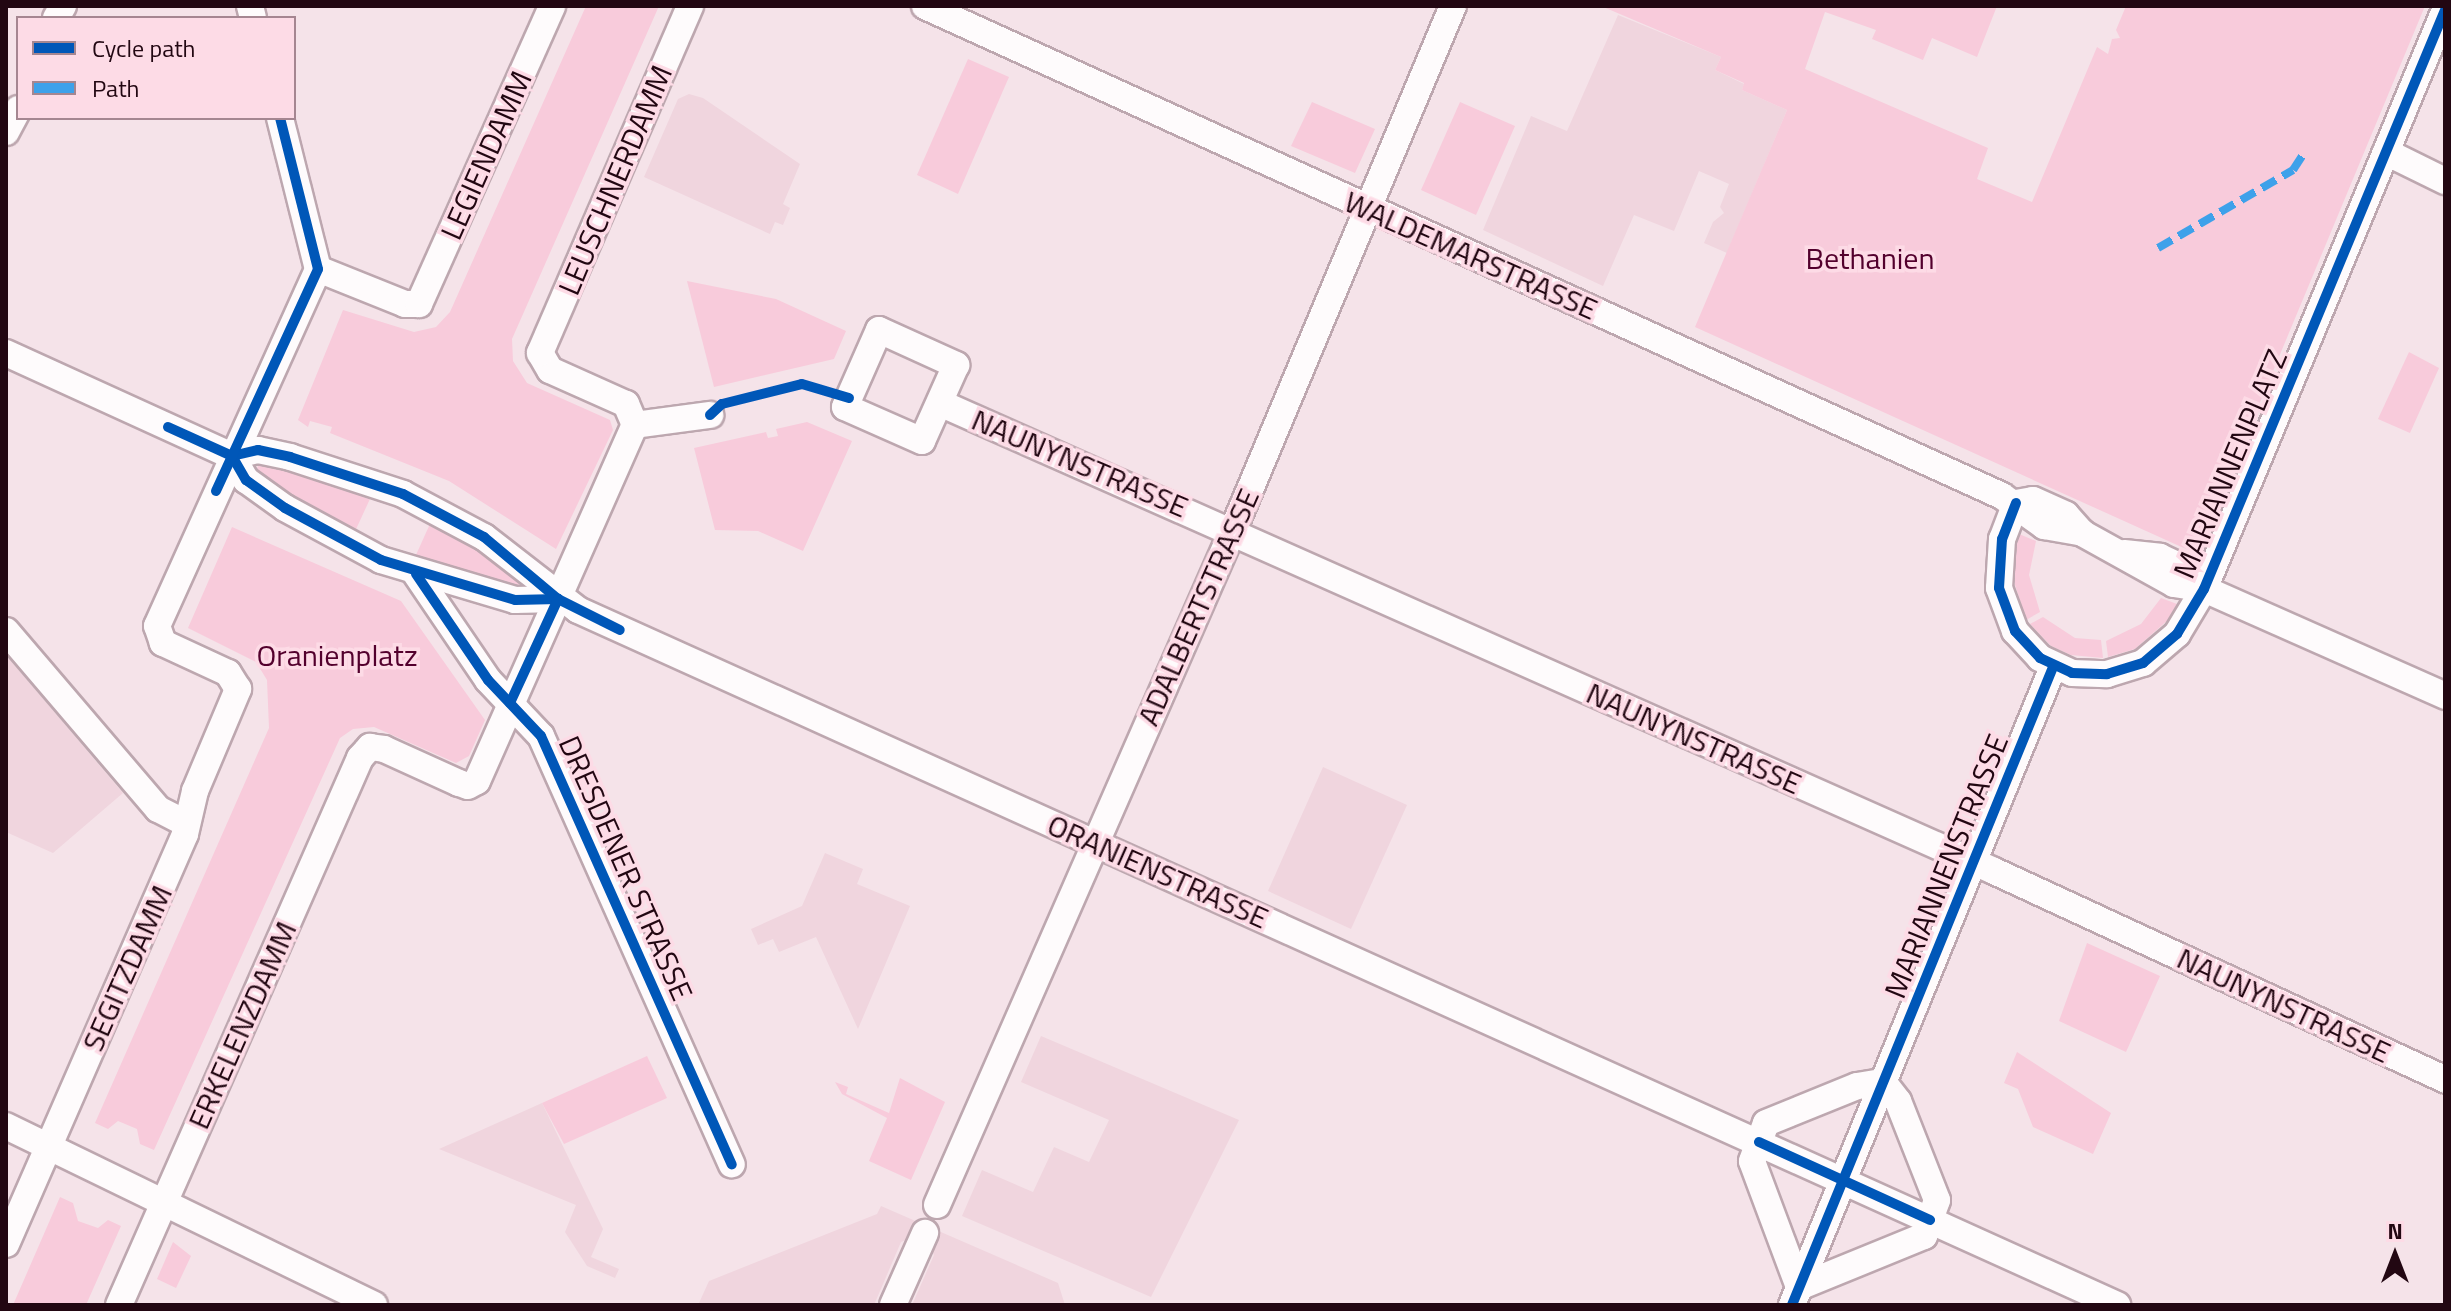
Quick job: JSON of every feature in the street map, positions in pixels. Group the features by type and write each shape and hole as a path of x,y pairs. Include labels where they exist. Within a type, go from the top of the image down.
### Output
{"street":[{"name":"LEGIENDAMM","path":"318,269 405,304 419,304 552,6"},
{"name":"LEUSCHNERDAMM","path":"635,425 626,404 550,370 540,353 690,6"},
{"name":"WALDEMARSTRASSE","path":"925,6 2016,503 2025,517 2044,526 2082,533 2123,552 2164,580 2185,589 2204,589 2445,696"},
{"name":"ADALBERTSTRASSE","path":"937,1205 1233,530 1453,6"},
{"name":"MARIANNENPLATZ","path":"2053,667 2107,674 2143,663 2177,634 2204,589 2445,10"},
{"path":"6,132 16,113"},
{"path":"232,456 318,269 281,120"},
{"path":"2386,152 2445,181"},
{"name":"NAUNYNSTRASSE","path":"879,330 956,365 940,403 922,441 845,407 879,330"},
{"name":"ORANIENSTRASSE","path":"6,353 232,456 246,480 285,508 416,574 515,600 558,599"},
{"name":"NAUNYNSTRASSE","path":"940,403 1233,530 1974,862 2445,1079"},
{"path":"510,703 635,425 710,415"},
{"name":"ORANIENSTRASSE","path":"232,456 258,450 290,457 403,494 484,537 558,599 1930,1220"},
{"name":"SEGITZDAMM","path":"6,1244 186,823 238,689 228,673 157,636 232,456"},
{"path":"2016,503 2002,539 2002,602 2025,644 2053,667"},
{"name":"DRESDENER STRASSE","path":"416,574 488,680 541,736 732,1164"},
{"path":"6,631 158,809 186,823"},
{"name":"MARIANNENSTRASSE","path":"1796,1296 2053,667"},
{"name":"ERKELENZDAMM","path":"119,1305 360,758 370,747 472,785 510,703"},
{"path":"1883,1082 1898,1101 1937,1200 1924,1236 1796,1296 1752,1161 1766,1123 1861,1084 1883,1082"},
{"path":"6,1126 374,1305"},
{"path":"1930,1220 2117,1305"},
{"path":"893,1305 925,1233"}],"shaded area":[{"path":"1618,15 1721,57 1715,70 1744,84 1742,90 1787,110 1727,253 1704,243 1713,222 1724,213 1720,207 1729,184 1699,171 1674,231 1634,215 1603,286 1483,230 1531,116 1567,131"},
{"path":"689,94 703,98 800,164 783,204 790,208 783,225 775,222 770,234 644,177 678,99"},
{"path":"6,655 123,793 53,853 6,832"},
{"path":"1323,767 1407,805 1351,929 1268,891"},
{"path":"825,853 863,869 857,884 910,906 858,1029 816,937 779,952 773,939 758,945 751,929 802,906"},
{"path":"1041,1036 1239,1120 1151,1297 962,1216 982,1170 1033,1192 1054,1147 1089,1162 1109,1120 1021,1082"},
{"path":"542,1103 603,1229 591,1257 619,1269 615,1278 587,1266 565,1232 576,1205 439,1149"},
{"path":"881,1206 1058,1283 1065,1305 912,1305 934,1255 929,1246 911,1238 901,1242 874,1305 699,1303 709,1281 877,1214"}],"green space":[{"path":"586,6 659,6 512,339 513,361 527,383 610,420 613,430 556,549 449,481 330,433 332,427 310,421 308,427 298,420 343,310 414,332 436,327 450,312"},
{"name":"Bethanien","path":"1601,6 1997,6 1977,57 1932,38 1923,60 1872,39 1876,30 1825,12 1805,69 1988,148 1977,179 2032,202 2097,47 2108,54 2112,39 2120,38 2116,30 2126,6 2425,6 2197,554 1695,327 1787,110 1742,90 1744,83 1715,70 1721,57"},
{"path":"968,59 1009,77 958,194 917,175"},
{"path":"1312,102 1375,129 1355,173 1291,146"},
{"path":"1460,102 1515,126 1476,215 1421,190"},
{"path":"687,281 776,299 846,331 834,359 714,387"},
{"path":"2409,352 2439,368 2410,433 2378,419"},
{"path":"807,422 852,441 803,551 758,531 715,530 694,448 766,432 768,438 778,436 776,429"},
{"path":"261,457 375,488 351,540 254,477"},
{"path":"434,515 528,584 528,590 411,566"},
{"name":"Oranienplatz","path":"232,527 401,601 485,720 469,756 456,763 374,727 353,729 340,738 154,1150 140,1144 137,1129 118,1121 108,1129 95,1123 269,728 267,680 256,662 188,628"},
{"path":"2019,534 2036,541 2029,575 2040,612 2026,620 2011,572"},
{"path":"2161,598 2177,604 2168,620 2135,649 2108,657 2106,641 2141,624"},
{"path":"2043,617 2075,638 2101,640 2103,658 2071,655 2051,646 2030,624"},
{"path":"2087,943 2160,976 2126,1052 2059,1021"},
{"path":"2017,1052 2111,1113 2093,1154 2033,1127 2018,1089 2004,1083"},
{"path":"647,1056 667,1098 564,1144 542,1103"},
{"path":"900,1078 945,1102 911,1180 869,1161 887,1118 842,1094 835,1082 848,1087 846,1094 889,1113"},
{"path":"60,1197 73,1203 78,1221 98,1228 108,1220 121,1226 86,1305 13,1305"},
{"path":"173,1242 191,1256 176,1288 157,1279"}],"marked path":[{"path":"2158,248 2293,170 2302,156"}],"cycle path":[{"path":"2016,503 2002,539 1999,588 2015,631 2040,658 2072,673 2107,674 2143,663 2177,634 2204,589 2445,10"},
{"path":"216,491 318,269 281,120"},
{"path":"710,415 722,404 802,384 849,398"},
{"path":"168,427 232,456 246,480 285,508 381,560 515,600 558,599"},
{"path":"232,456 258,450 290,457 403,494 484,537 558,599 620,630"},
{"path":"416,574 488,680 541,736 732,1164"},
{"path":"510,703 558,599"},
{"path":"1792,1305 2053,667"},
{"path":"1759,1142 1930,1220"}]}
